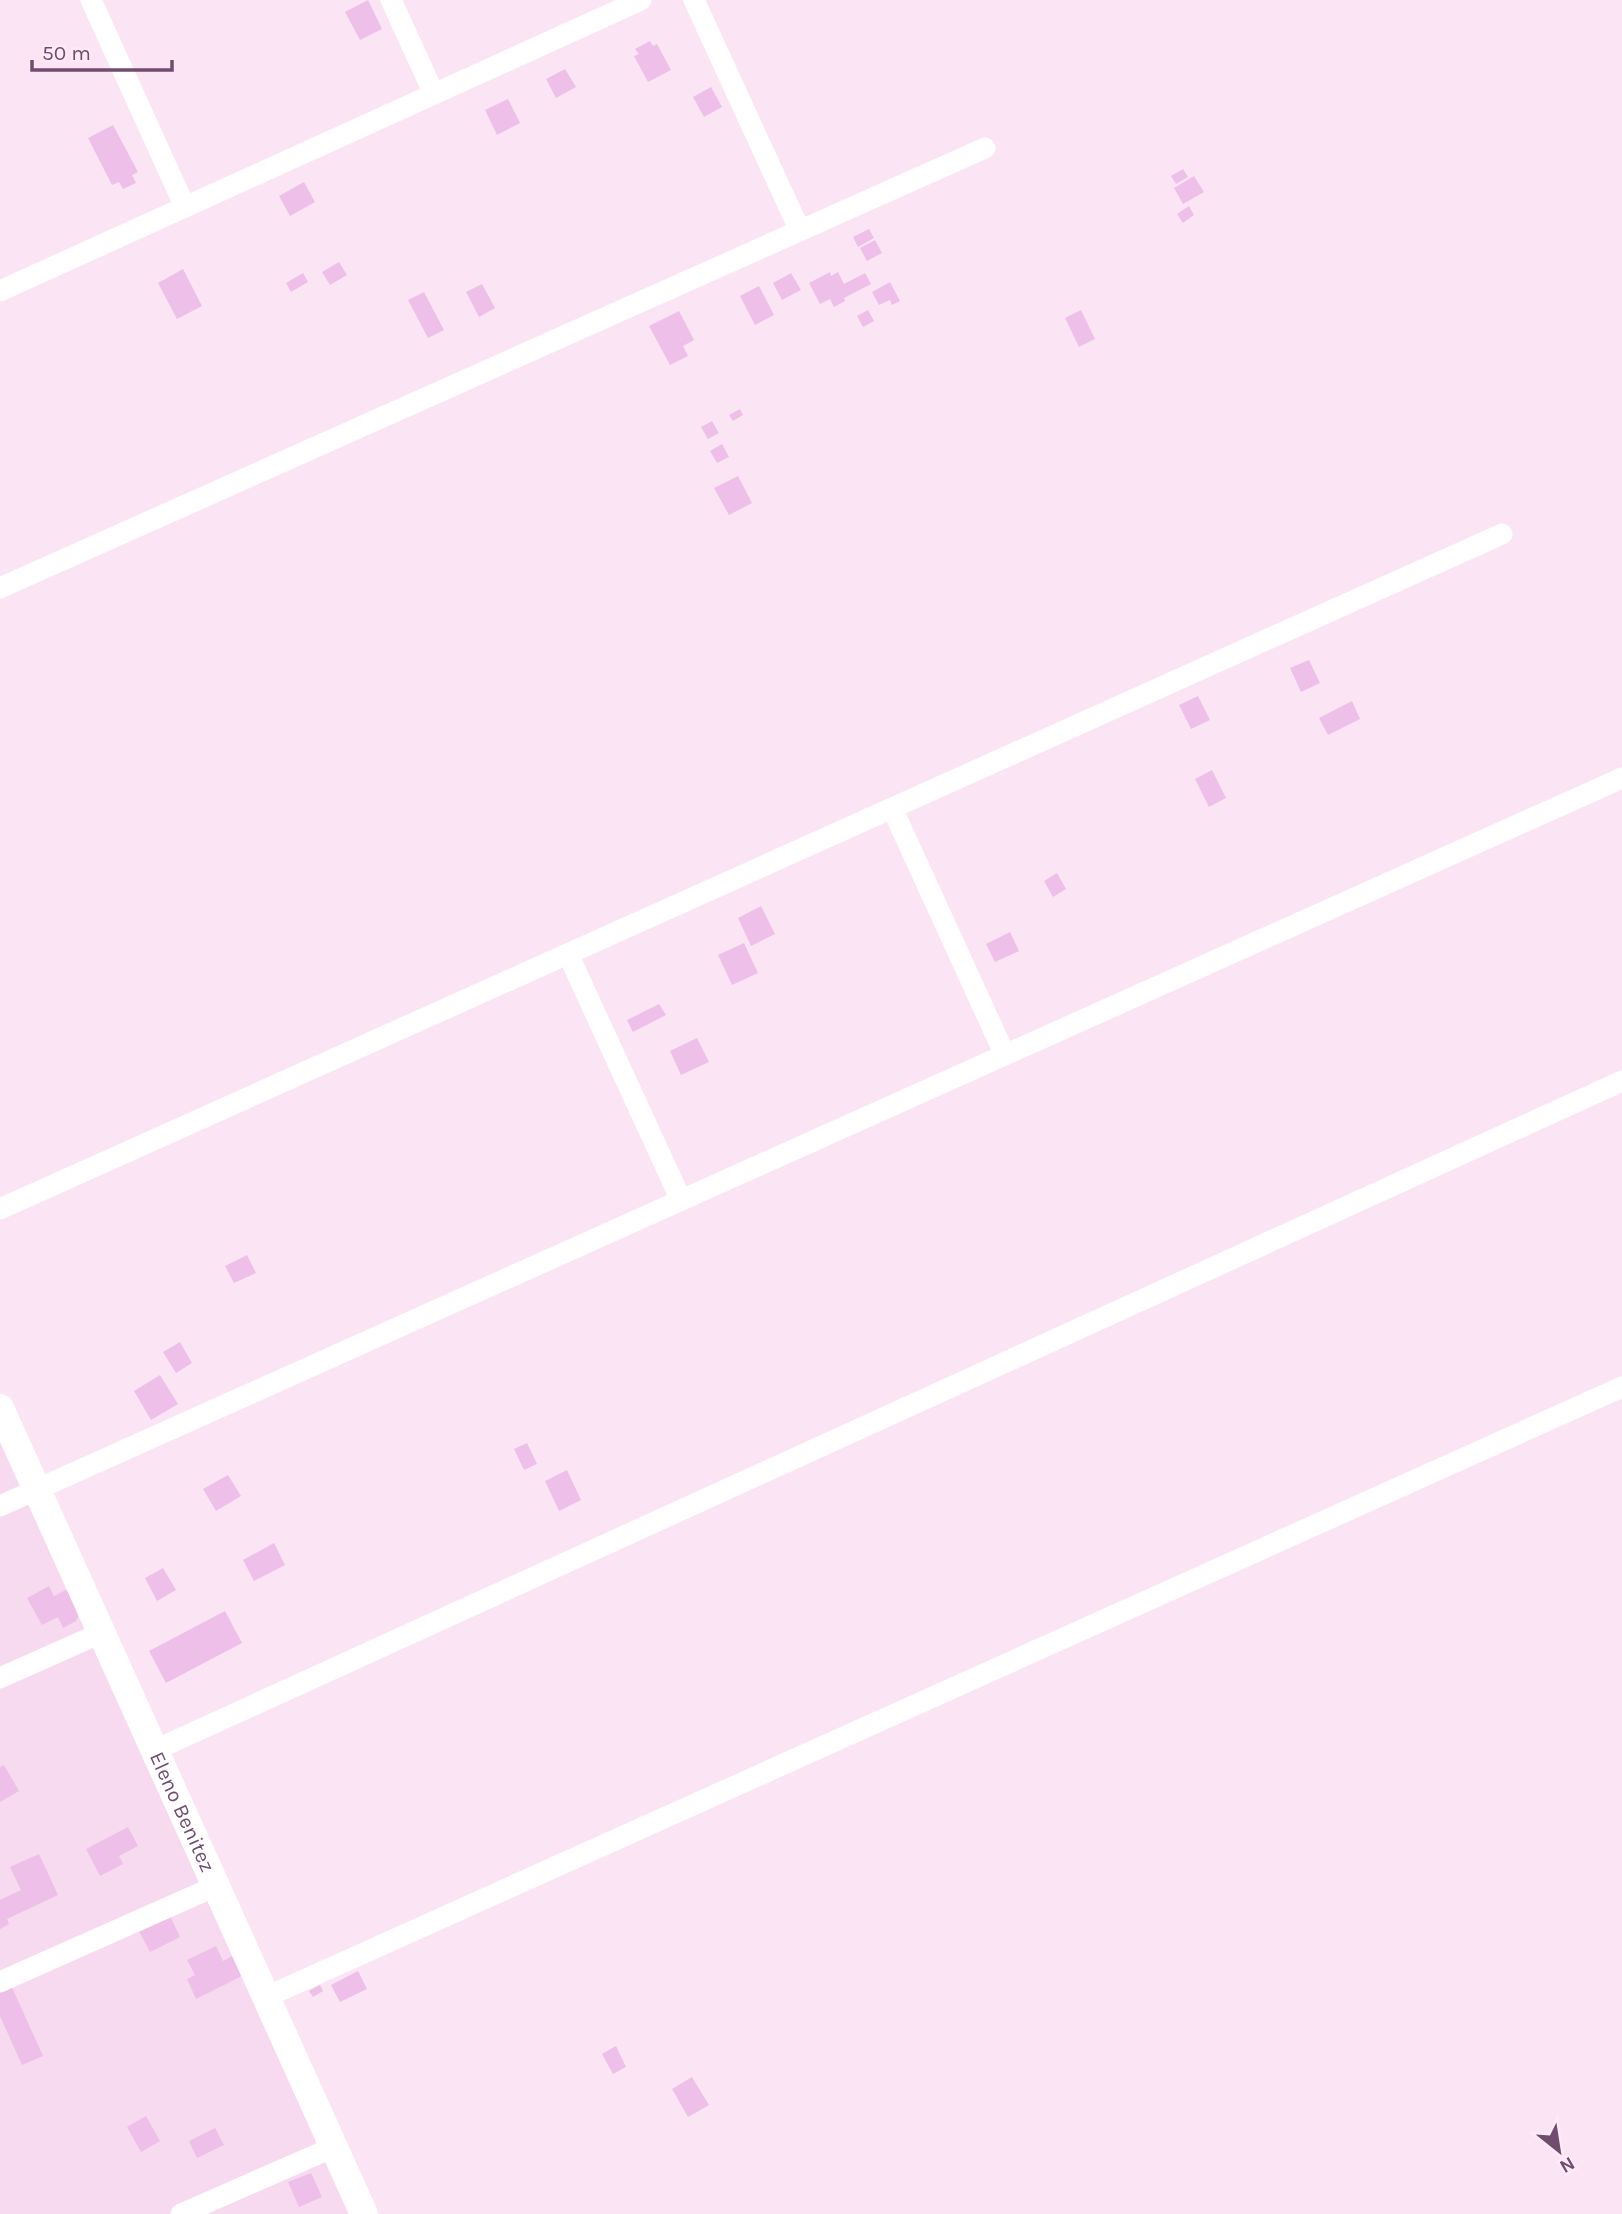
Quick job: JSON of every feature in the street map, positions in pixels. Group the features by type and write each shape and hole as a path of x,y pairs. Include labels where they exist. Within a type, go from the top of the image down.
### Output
{"street":[{"path":"91,0 185,207"},
{"path":"391,0 434,94"},
{"path":"0,291 641,0"},
{"path":"695,0 800,230"},
{"path":"0,588 985,148"},
{"path":"0,1209 1502,534"},
{"path":"0,1506 1622,778"},
{"path":"892,808 1005,1055"},
{"path":"568,954 681,1200"},
{"path":"155,1750 1622,1081"},
{"path":"266,1997 1622,1387"},
{"name":"Eleno Benitez","path":"0,1408 364,2214"},
{"path":"0,1678 102,1633"},
{"path":"0,1982 216,1886"},
{"path":"181,2214 334,2147"}],"shaded area":[{"path":"0,1408 364,2214 0,2214"}],"building":[{"path":"368,0 382,29 360,40 345,12"},
{"path":"650,41 653,46 657,44 671,70 648,82 634,56 639,54 635,49"},
{"path":"565,69 576,87 556,98 546,79"},
{"path":"711,87 722,107 704,117 693,97"},
{"path":"508,99 520,123 497,135 485,110"},
{"path":"113,125 138,172 132,175 136,183 123,189 119,182 112,185 88,138"},
{"path":"1183,169 1188,177 1176,184 1171,176"},
{"path":"1194,176 1204,192 1183,204 1174,188"},
{"path":"304,182 315,202 290,216 279,196"},
{"path":"1189,206 1194,215 1183,223 1177,214"},
{"path":"869,229 874,238 858,247 853,237"},
{"path":"875,240 882,253 867,261 860,248"},
{"path":"339,262 347,275 330,285 322,272"},
{"path":"183,269 202,306 177,319 158,283"},
{"path":"830,272 831,276 838,272 844,284 865,273 871,284 844,298 845,301 834,307 830,299 820,304 809,283"},
{"path":"303,273 308,282 291,292 286,283"},
{"path":"791,273 801,290 782,300 773,283"},
{"path":"890,282 900,301 892,305 890,300 879,305 872,292"},
{"path":"482,284 495,308 479,317 466,292"},
{"path":"759,286 774,315 755,325 740,296"},
{"path":"424,292 444,330 428,338 408,300"},
{"path":"868,310 874,321 863,327 857,316"},
{"path":"1081,310 1095,339 1079,347 1065,318"},
{"path":"679,311 694,340 683,346 688,356 670,365 649,326"},
{"path":"740,409 743,415 733,421 729,415"},
{"path":"712,421 719,433 708,439 701,427"},
{"path":"722,444 729,457 717,463 710,451"},
{"path":"738,476 752,503 729,515 714,488"},
{"path":"1309,660 1320,683 1301,692 1290,668"},
{"path":"1198,696 1210,720 1191,729 1179,705"},
{"path":"1352,701 1360,719 1328,735 1319,718"},
{"path":"1212,770 1226,798 1209,807 1195,779"},
{"path":"1057,873 1066,889 1053,897 1044,881"},
{"path":"761,906 775,934 751,946 738,918"},
{"path":"1010,932 1019,951 995,962 986,944"},
{"path":"744,943 758,973 732,985 718,955"},
{"path":"659,1004 666,1015 633,1032 627,1020"},
{"path":"697,1038 709,1062 681,1075 670,1051"},
{"path":"247,1255 256,1273 234,1283 225,1266"},
{"path":"180,1342 192,1363 176,1373 163,1352"},
{"path":"160,1375 178,1404 151,1420 134,1391"},
{"path":"527,1443 537,1464 524,1470 514,1449"},
{"path":"567,1470 581,1500 559,1511 545,1481"},
{"path":"228,1475 241,1496 216,1511 203,1489"},
{"path":"274,1543 285,1565 254,1581 243,1560"},
{"path":"163,1568 176,1590 157,1601 145,1578"},
{"path":"49,1586 54,1596 68,1589 80,1613 76,1621 63,1628 58,1617 42,1625 27,1598"},
{"path":"225,1611 242,1643 166,1683 149,1651"},
{"path":"4,1765 19,1791 0,1802 0,1767"},
{"path":"128,1827 138,1846 119,1856 123,1864 100,1876 86,1849"},
{"path":"39,1854 58,1895 7,1919 9,1924 0,1929 0,1900 21,1890 10,1867"},
{"path":"170,1916 180,1937 150,1952 139,1931"},
{"path":"216,1946 223,1961 232,1956 242,1976 196,1999 187,1979 195,1975 187,1960"},
{"path":"358,1971 367,1989 340,2002 331,1985"},
{"path":"10,1983 43,2056 22,2065 0,2016 0,1987"},
{"path":"320,1985 323,1991 313,1997 309,1991"},
{"path":"616,2046 626,2067 613,2074 602,2054"},
{"path":"692,2077 709,2105 688,2117 672,2089"},
{"path":"146,2116 160,2141 141,2152 127,2127"},
{"path":"215,2128 224,2145 197,2158 189,2141"},
{"path":"311,2173 322,2197 299,2207 288,2182"}]}
